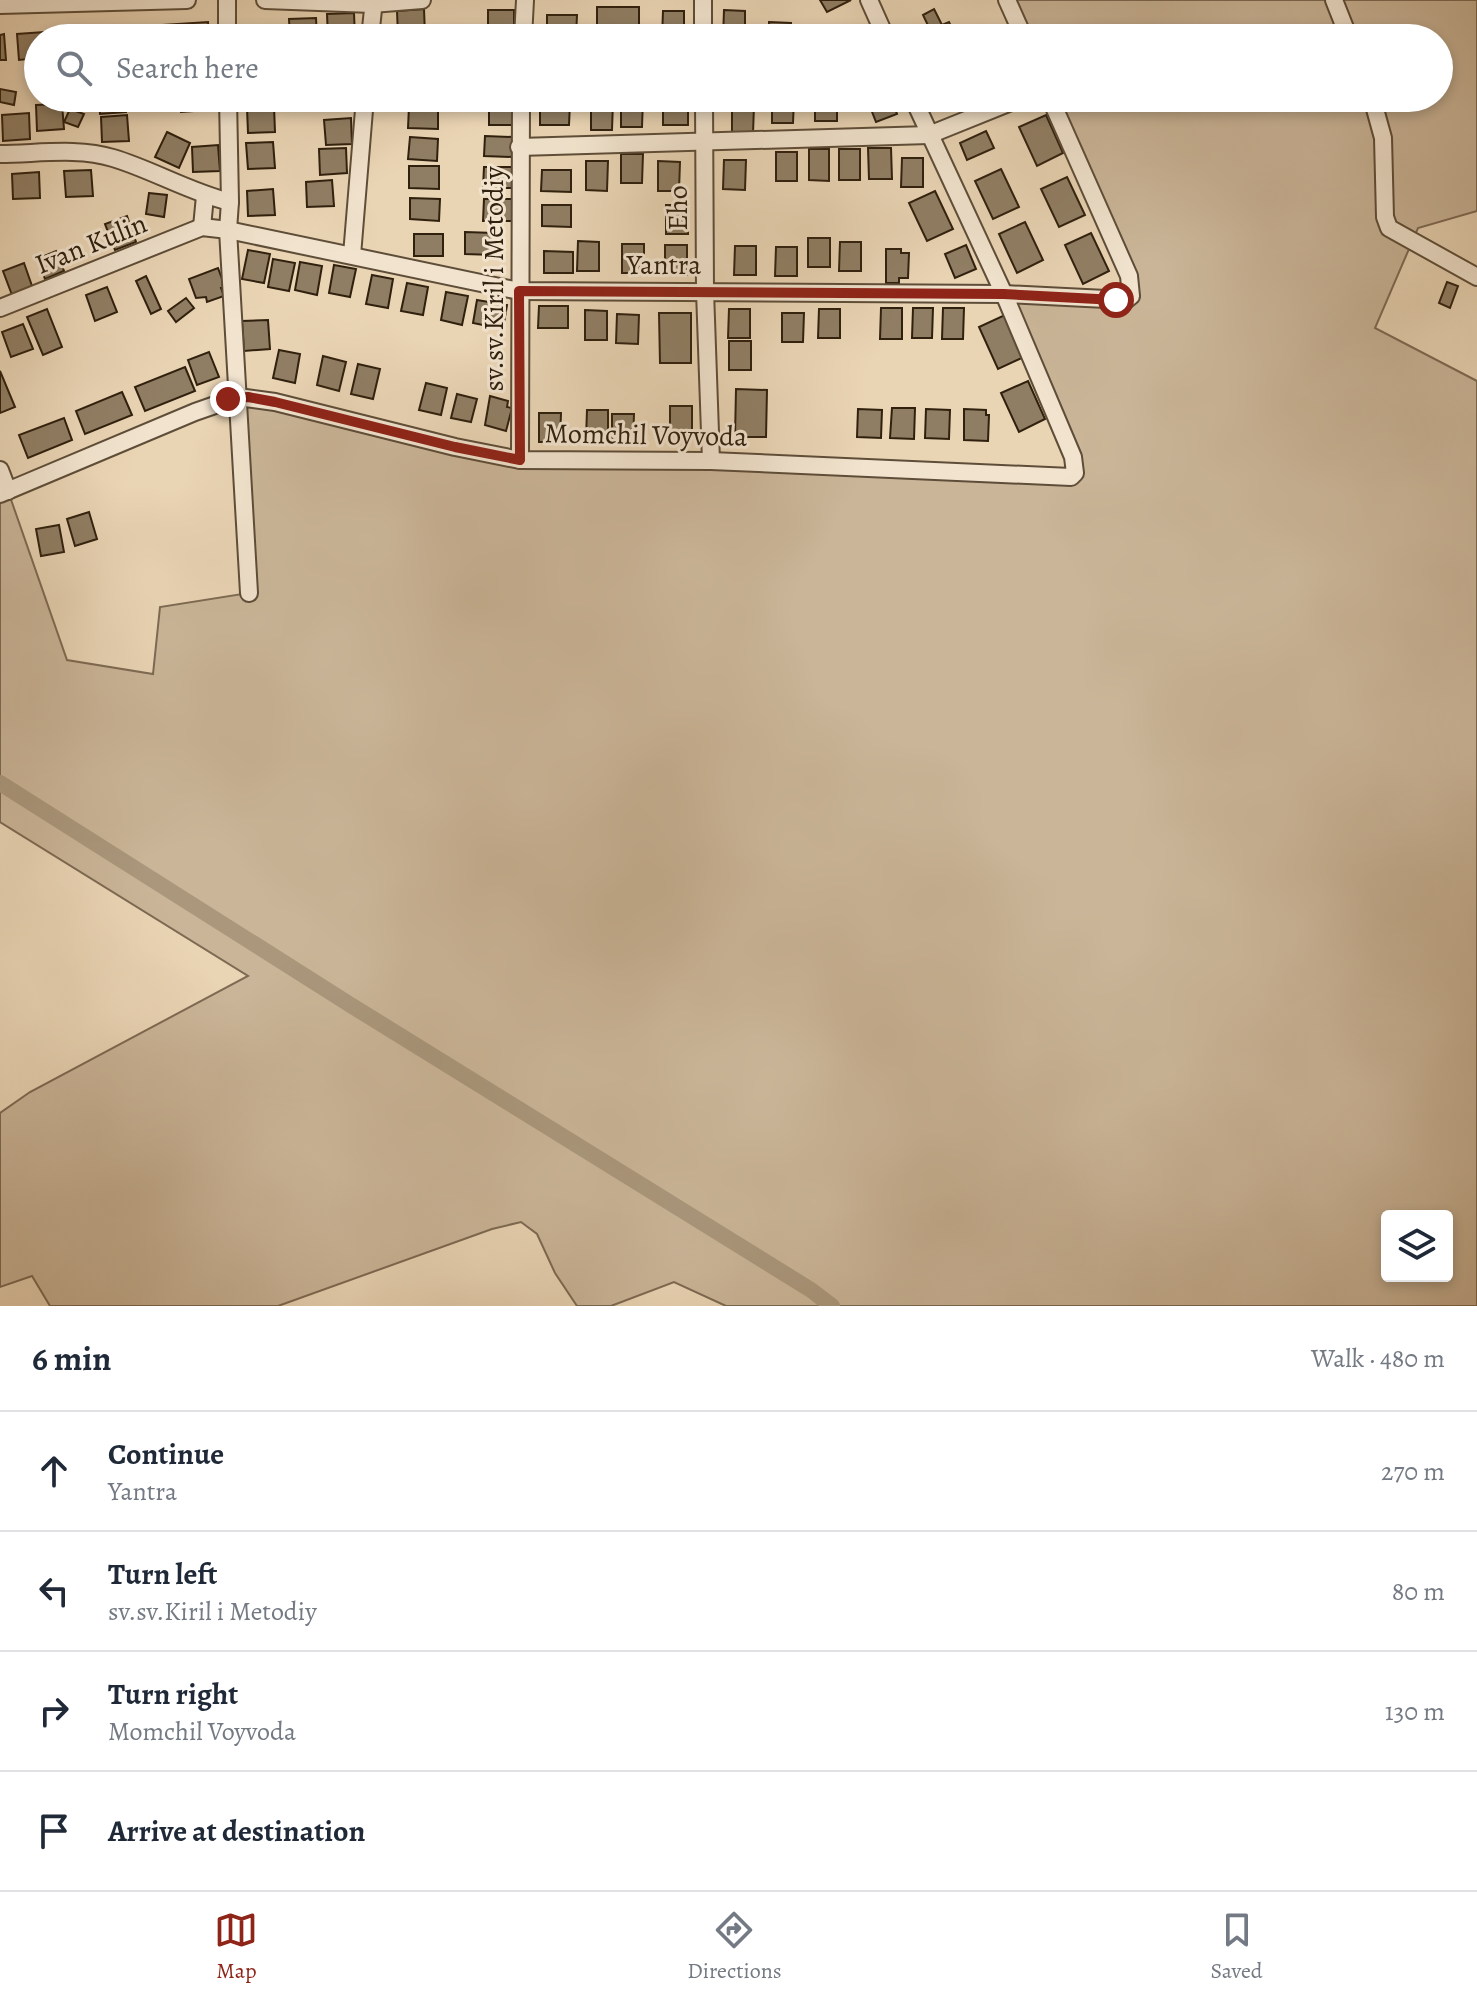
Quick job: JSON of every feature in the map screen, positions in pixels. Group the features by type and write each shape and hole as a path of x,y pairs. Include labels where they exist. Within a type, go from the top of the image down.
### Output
{"street":[{"path":"0,5 187,0"},
{"path":"227,0 227,24"},
{"path":"265,0 422,0"},
{"path":"524,24 525,0"},
{"path":"703,0 703,24"},
{"path":"869,0 880,24"},
{"path":"1007,0 1018,24"},
{"path":"1334,0 1343,24"},
{"path":"371,24 373,2"},
{"path":"228,112 228,230 249,593"},
{"path":"352,255 364,112"},
{"name":"sv.sv.Kiril i Metodiy","path":"520,112 520,460"},
{"name":"Eho","path":"704,112 705,291 711,461"},
{"path":"919,112 1004,294"},
{"path":"519,147 929,135 986,112"},
{"name":"Yantra","path":"202,227 519,291 1004,294 1126,300 1131,296 1129,276 1056,112"},
{"path":"1376,112 1383,138 1385,217 1389,228 1477,277"},
{"path":"0,154 84,152 112,157 205,196 230,202"},
{"path":"202,227 205,196"},
{"name":"Ivan Kulin","path":"0,308 202,227"},
{"name":"Momchil Voyvoda","path":"4,492 238,397 275,402 520,460 711,461 1064,477 1075,473 1073,457 1004,294"},
{"path":"0,470 4,492"}],"shaded area":[{"path":"1007,0 1477,0 1477,211 1418,228 1375,328 1477,381 1477,1306 726,1306 674,1282 611,1306 577,1306 555,1273 537,1234 521,1222 492,1229 278,1306 50,1306 32,1276 0,1287 0,1113 30,1092 248,976 0,822 0,494 8,491 67,660 153,674 160,607 249,593 238,397 488,455 1075,473 1004,294 1131,296 1056,112 1453,112 1453,24 1018,24"}],"building":[{"path":"820,0 851,0 827,12"},
{"path":"597,7 639,7 639,24 597,24"},
{"path":"424,9 425,24 398,24 397,11"},
{"path":"934,9 942,24 927,24 923,15"},
{"path":"488,10 514,10 514,24 488,24"},
{"path":"724,10 745,11 745,24 724,24"},
{"path":"663,11 684,11 684,24 663,24"},
{"path":"354,13 354,24 327,24 327,14"},
{"path":"547,15 577,15 577,24 547,24"},
{"path":"316,18 316,24 289,24 289,19"},
{"path":"24,33 24,59 19,60 17,34"},
{"path":"4,34 6,60 0,60 0,35"},
{"path":"0,89 16,92 14,105 0,102"},
{"path":"36,112 63,112 64,129 37,131"},
{"path":"69,112 84,114 78,127 64,122"},
{"path":"247,112 274,112 275,132 248,133"},
{"path":"409,112 438,112 438,129 408,128"},
{"path":"489,112 514,112 514,125 489,125"},
{"path":"540,112 570,112 569,125 540,125"},
{"path":"591,112 613,112 612,130 591,130"},
{"path":"621,112 643,112 642,127 621,127"},
{"path":"663,112 688,112 688,125 663,125"},
{"path":"732,112 754,112 753,134 732,134"},
{"path":"772,112 793,112 793,123 772,123"},
{"path":"815,112 837,112 837,121 815,121"},
{"path":"872,112 896,112 897,114 876,122"},
{"path":"29,113 30,139 3,141 2,115"},
{"path":"127,115 129,141 102,142 101,117"},
{"path":"1046,115 1063,153 1037,166 1019,127"},
{"path":"351,118 352,144 326,145 324,120"},
{"path":"986,131 994,148 967,160 960,143"},
{"path":"167,132 190,143 179,168 155,157"},
{"path":"485,136 513,137 513,157 484,156"},
{"path":"410,137 438,139 437,161 408,159"},
{"path":"273,142 275,168 248,169 246,143"},
{"path":"218,145 220,171 193,172 192,147"},
{"path":"346,148 347,173 320,175 319,149"},
{"path":"868,148 891,148 892,179 869,179"},
{"path":"809,149 829,149 829,181 809,180"},
{"path":"839,149 860,149 860,180 839,180"},
{"path":"776,152 797,152 797,181 776,181"},
{"path":"621,154 643,154 642,183 621,183"},
{"path":"902,158 923,158 923,187 901,187"},
{"path":"724,160 746,160 745,190 723,189"},
{"path":"586,161 608,161 607,191 586,190"},
{"path":"658,161 680,162 679,191 658,191"},
{"path":"409,166 439,166 439,189 409,188"},
{"path":"484,167 513,167 513,188 483,188"},
{"path":"1001,169 1019,207 993,219 975,181"},
{"path":"91,170 93,196 66,197 64,171"},
{"path":"542,170 571,170 571,192 541,191"},
{"path":"39,172 40,198 13,199 12,174"},
{"path":"1067,177 1085,215 1059,227 1041,189"},
{"path":"332,180 334,206 307,207 306,182"},
{"path":"273,189 275,215 248,216 247,191"},
{"path":"935,191 953,229 927,241 909,203"},
{"path":"149,193 167,195 164,217 146,214"},
{"path":"410,198 440,199 439,221 410,219"},
{"path":"484,199 513,199 512,221 483,221"},
{"path":"542,205 571,205 571,227 542,226"},
{"path":"666,205 688,205 688,234 666,234"},
{"path":"127,216 136,242 115,250 105,224"},
{"path":"1025,222 1043,260 1017,273 999,234"},
{"path":"465,232 494,233 494,255 465,254"},
{"path":"1091,233 1109,271 1083,284 1065,245"},
{"path":"414,234 443,234 443,256 414,256"},
{"path":"808,238 830,238 830,267 808,267"},
{"path":"578,241 599,242 599,271 577,271"},
{"path":"840,242 861,242 861,271 839,271"},
{"path":"622,244 644,244 644,273 622,273"},
{"path":"665,245 687,245 687,275 665,274"},
{"path":"966,245 976,269 955,278 945,254"},
{"path":"735,246 756,246 756,275 734,275"},
{"path":"776,247 797,247 797,276 775,276"},
{"path":"886,249 901,249 901,253 909,253 908,278 899,278 899,283 886,283"},
{"path":"248,250 270,254 264,283 242,279"},
{"path":"56,251 64,271 45,279 37,259"},
{"path":"544,251 573,252 573,273 544,273"},
{"path":"273,259 295,263 289,291 268,287"},
{"path":"300,262 322,266 317,295 295,290"},
{"path":"24,263 32,286 12,295 3,271"},
{"path":"334,265 356,269 350,297 329,293"},
{"path":"218,268 225,287 221,288 224,296 207,302 206,297 196,298 189,279"},
{"path":"372,275 393,279 388,308 366,304"},
{"path":"146,276 161,309 151,314 136,281"},
{"path":"1447,282 1458,286 1450,308 1439,303"},
{"path":"407,283 428,287 423,315 401,311"},
{"path":"107,287 117,312 95,321 86,295"},
{"path":"446,292 468,296 462,325 441,320"},
{"path":"186,298 194,308 176,322 168,311"},
{"path":"477,300 507,305 503,329 473,323"},
{"path":"539,306 568,306 568,328 538,328"},
{"path":"881,308 902,308 902,339 880,339"},
{"path":"913,308 933,308 932,338 912,338"},
{"path":"943,308 964,308 963,339 942,339"},
{"path":"47,309 62,347 43,355 27,317"},
{"path":"729,309 750,309 750,338 728,338"},
{"path":"819,309 840,309 840,338 818,338"},
{"path":"585,310 607,311 607,340 585,340"},
{"path":"659,313 691,313 691,363 660,363"},
{"path":"782,313 804,313 803,342 782,342"},
{"path":"617,314 639,315 638,344 616,343"},
{"path":"1007,314 1026,356 998,369 979,327"},
{"path":"268,320 270,349 244,351 242,321"},
{"path":"23,324 33,349 11,357 2,332"},
{"path":"729,341 751,341 751,370 729,370"},
{"path":"279,350 300,354 295,383 273,378"},
{"path":"209,352 219,377 197,385 188,360"},
{"path":"323,356 346,362 339,391 317,385"},
{"path":"358,364 380,369 373,399 351,394"},
{"path":"185,367 195,391 145,411 135,387"},
{"path":"0,371 15,407 0,413"},
{"path":"1028,381 1045,419 1019,432 1001,393"},
{"path":"426,383 447,388 441,415 419,410"},
{"path":"736,389 767,390 766,437 735,437"},
{"path":"122,392 132,415 85,434 76,411"},
{"path":"457,394 477,399 471,422 451,418"},
{"path":"490,396 508,401 507,407 512,408 506,431 485,425"},
{"path":"670,406 692,406 692,436 670,435"},
{"path":"892,408 915,408 914,439 890,438"},
{"path":"858,409 882,410 881,438 857,437"},
{"path":"926,409 950,410 949,439 925,438"},
{"path":"964,409 986,410 986,415 989,415 988,441 964,440"},
{"path":"587,410 608,410 608,439 586,439"},
{"path":"539,413 561,413 560,442 539,442"},
{"path":"612,414 634,414 633,443 612,443"},
{"path":"64,418 72,440 28,458 19,435"},
{"path":"89,512 97,539 75,546 67,519"},
{"path":"59,525 64,552 41,556 36,529"}],"waterway":[{"path":"0,783 832,1306"}],"route":[{"path":"228,399 248,397 275,402 488,455 520,460 519,291 1004,294 1116,300"}]}
